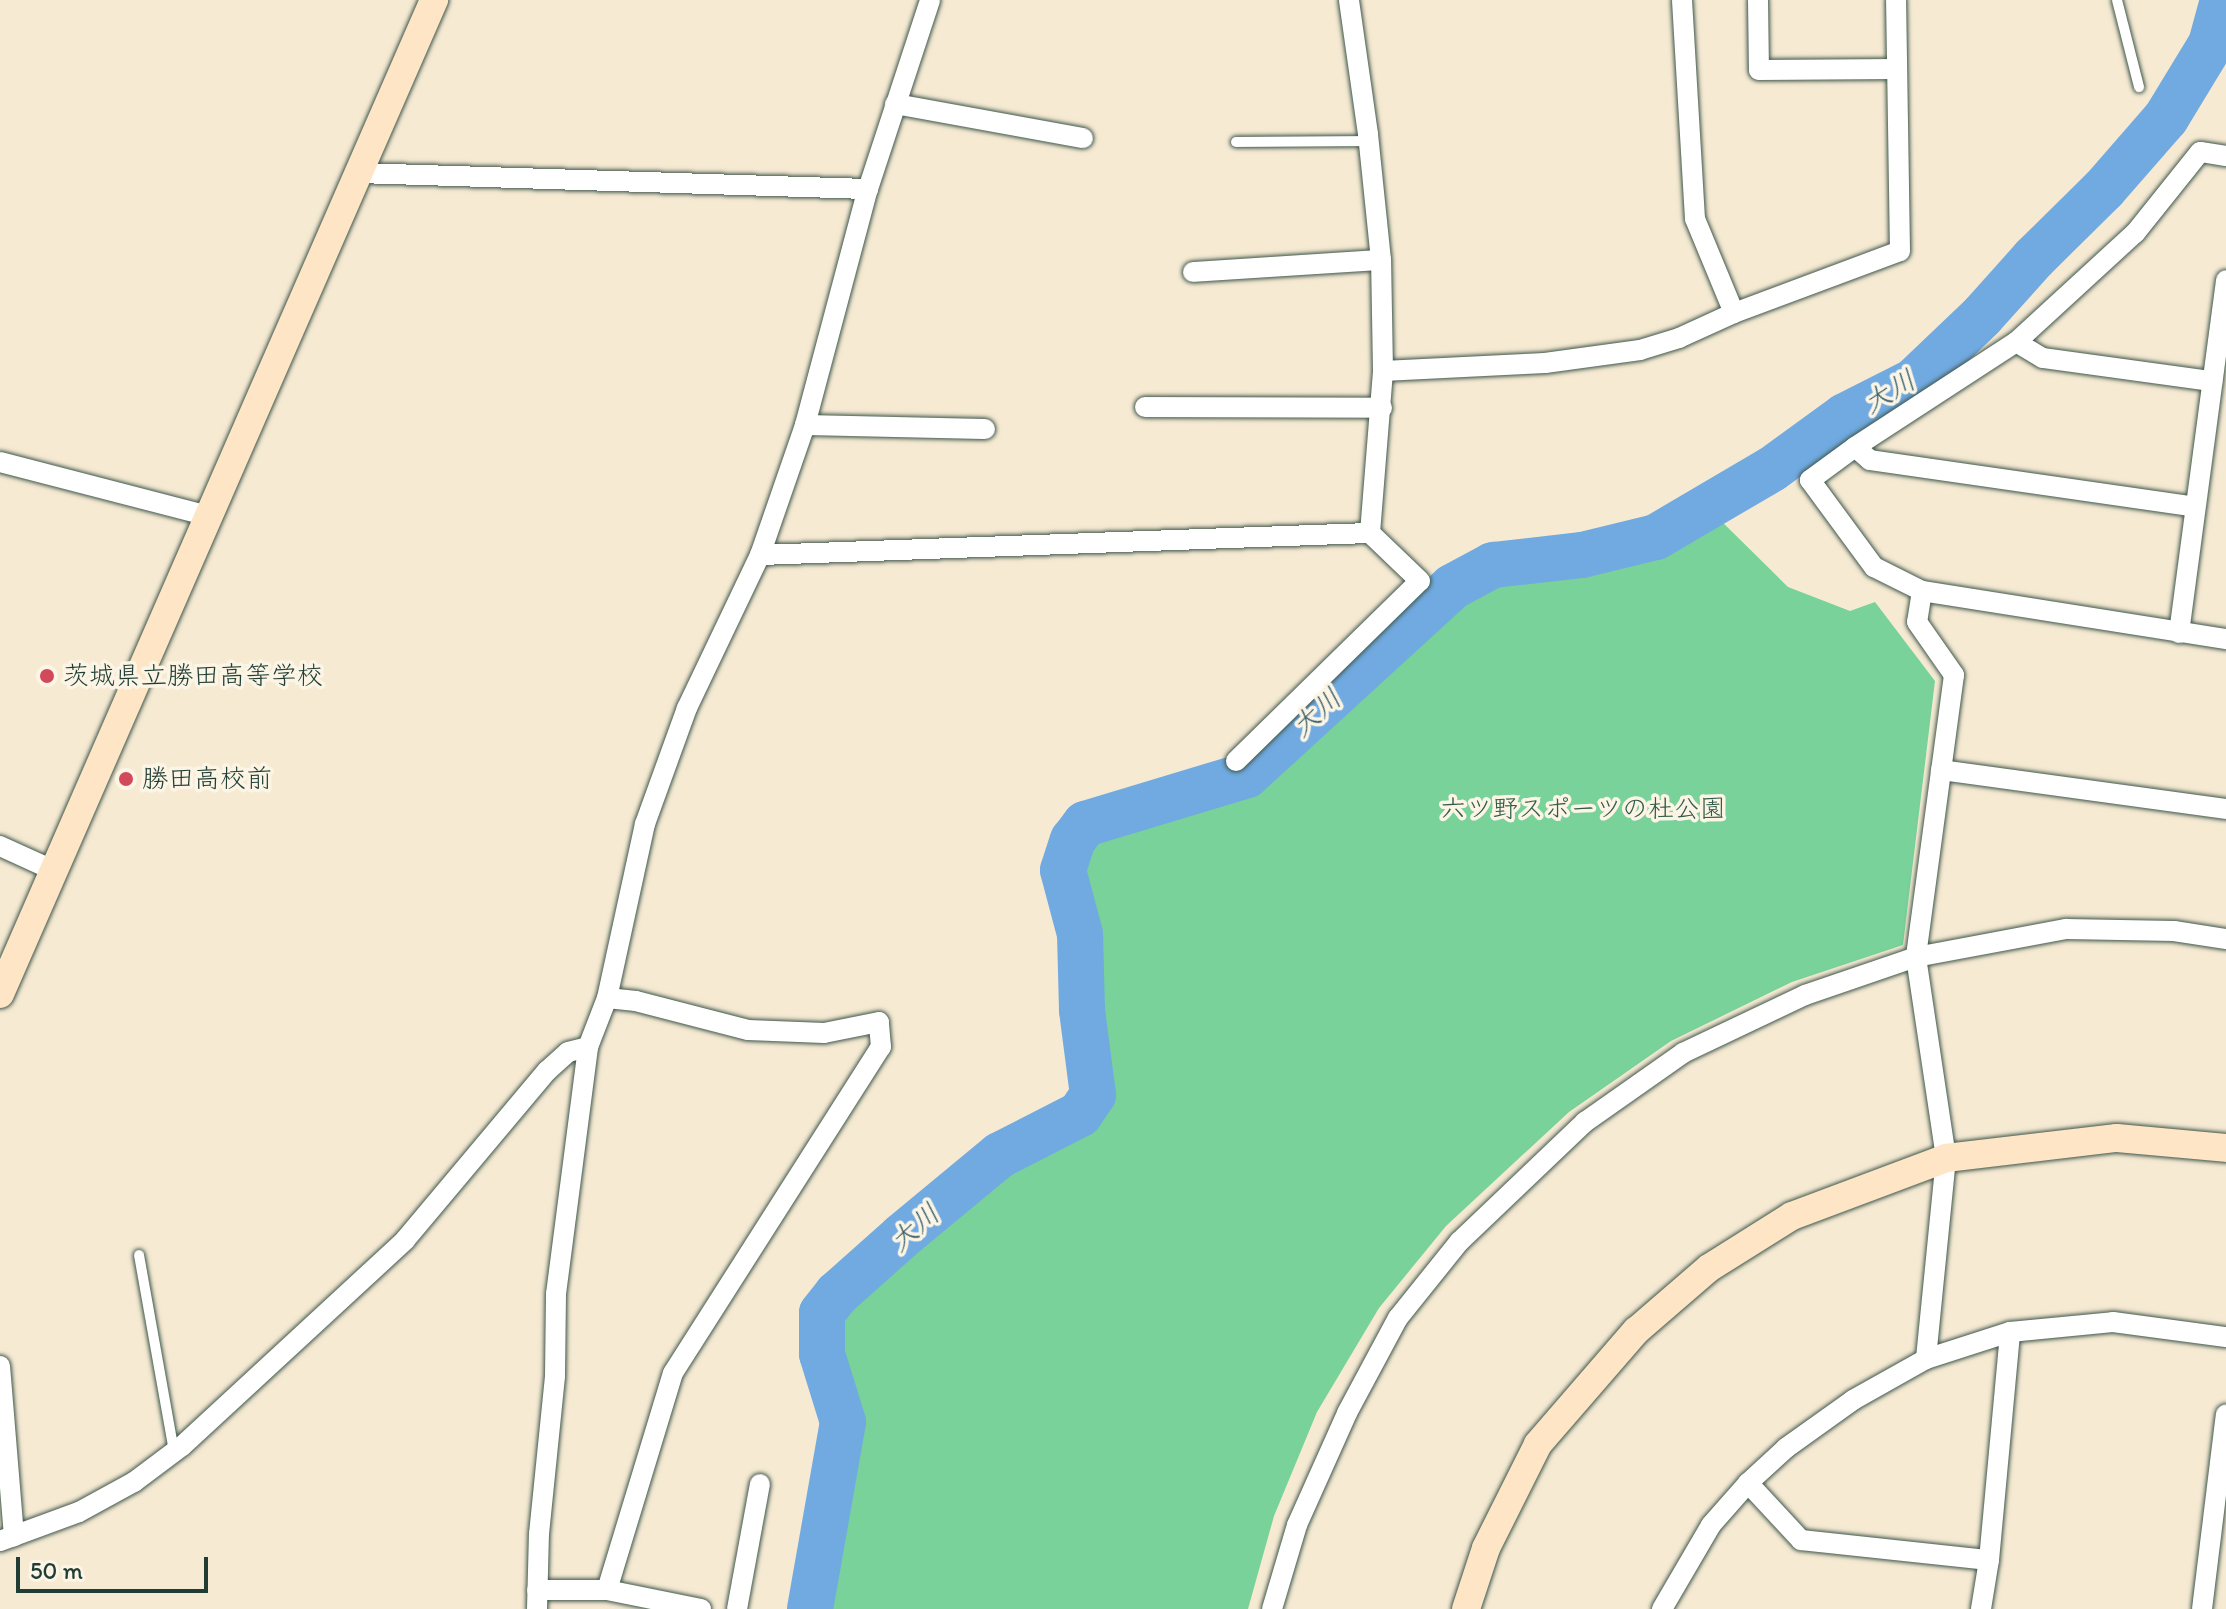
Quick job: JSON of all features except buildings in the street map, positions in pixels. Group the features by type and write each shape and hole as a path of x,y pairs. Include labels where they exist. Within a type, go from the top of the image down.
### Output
{"street":[{"path":"0,994 434,0"},
{"path":"701,1609 607,1590 537,1600 539,1534 555,1376 556,1294 588,1047 607,998 645,824 687,708 760,555 805,425 868,189 930,0"},
{"path":"1349,0 1369,141 1381,260 1382,408 1370,533"},
{"path":"1682,0 1695,219 1734,313"},
{"path":"1758,0 1759,70 1897,69"},
{"path":"1383,371 1545,363 1640,350 1679,338 1734,313 1900,251 1896,0"},
{"path":"895,104 1083,138"},
{"path":"2226,156 2200,152 2135,233 2016,342 1810,480 1874,567 1922,591 2226,639"},
{"path":"358,173 868,189"},
{"path":"1193,272 1381,260"},
{"path":"2179,633 2225,290"},
{"path":"2016,342 2043,358 2212,381"},
{"path":"1145,407 1382,408"},
{"path":"805,425 985,429"},
{"path":"1855,447 1870,460 2195,507"},
{"path":"0,462 209,516"},
{"path":"760,555 1370,533 1420,581 1236,761"},
{"path":"1922,591 1917,622 1954,675 1916,957 1946,1158 1926,1359"},
{"path":"1941,770 2226,809"},
{"path":"0,846 55,871"},
{"path":"1272,1609 1297,1525 1347,1413 1398,1318 1460,1241 1585,1122 1683,1053 1805,995 1916,957 2066,929 2174,931 2226,939"},
{"path":"607,998 636,1001 748,1030 824,1033 879,1022 881,1047 673,1373 607,1590"},
{"path":"0,1366 7,1539 79,1512 134,1482 174,1452 405,1240 547,1071 568,1052 588,1047"},
{"path":"1466,1609 1486,1548 1538,1444 1636,1331 1709,1268 1792,1216 1946,1158 2117,1138 2226,1148"},
{"path":"1662,1609 1711,1525 1748,1483 1786,1448 1853,1400 1926,1359 2010,1332 2113,1322 2226,1337"},
{"path":"1981,1609 1989,1560 2010,1332"},
{"path":"2202,1609 2223,1472 2226,1414"},
{"path":"1748,1483 1801,1540 1989,1560"},
{"path":"737,1609 760,1484"}],"lane":[{"path":"2117,0 2139,87"},
{"path":"1236,142 1369,141"},
{"path":"139,1255 174,1452"}],"green space":[{"name":"六ツ野スポーツの杜公園","path":"1712,512 1788,587 1850,611 1875,602 1935,681 1903,945 1792,982 1671,1041 1569,1112 1446,1226 1379,1308 1317,1412 1274,1516 1248,1609 820,1609 853,1425 830,1335 835,1309 917,1231 986,1174 1075,1126 1096,1106 1100,1086 1091,1017 1088,945 1070,867 1076,844 1089,829 1250,780 1453,593 1496,570 1584,560 1659,539"}],"waterway":[{"name":"大川","path":"810,1609 843,1422 822,1354 822,1313 837,1294 902,1236 1000,1155 1080,1114 1093,1095 1082,1010 1080,934 1063,870 1073,840 1085,824 1247,775 1452,587 1493,565 1582,555 1656,537 1772,469 1845,416 1914,381 1982,316 2034,258 2104,189 2166,118 2211,44 2223,0"}],"place":[{"name":"茨城県立勝田高等学校","path":"47,676"},
{"name":"勝田高校前","path":"126,779"}]}
